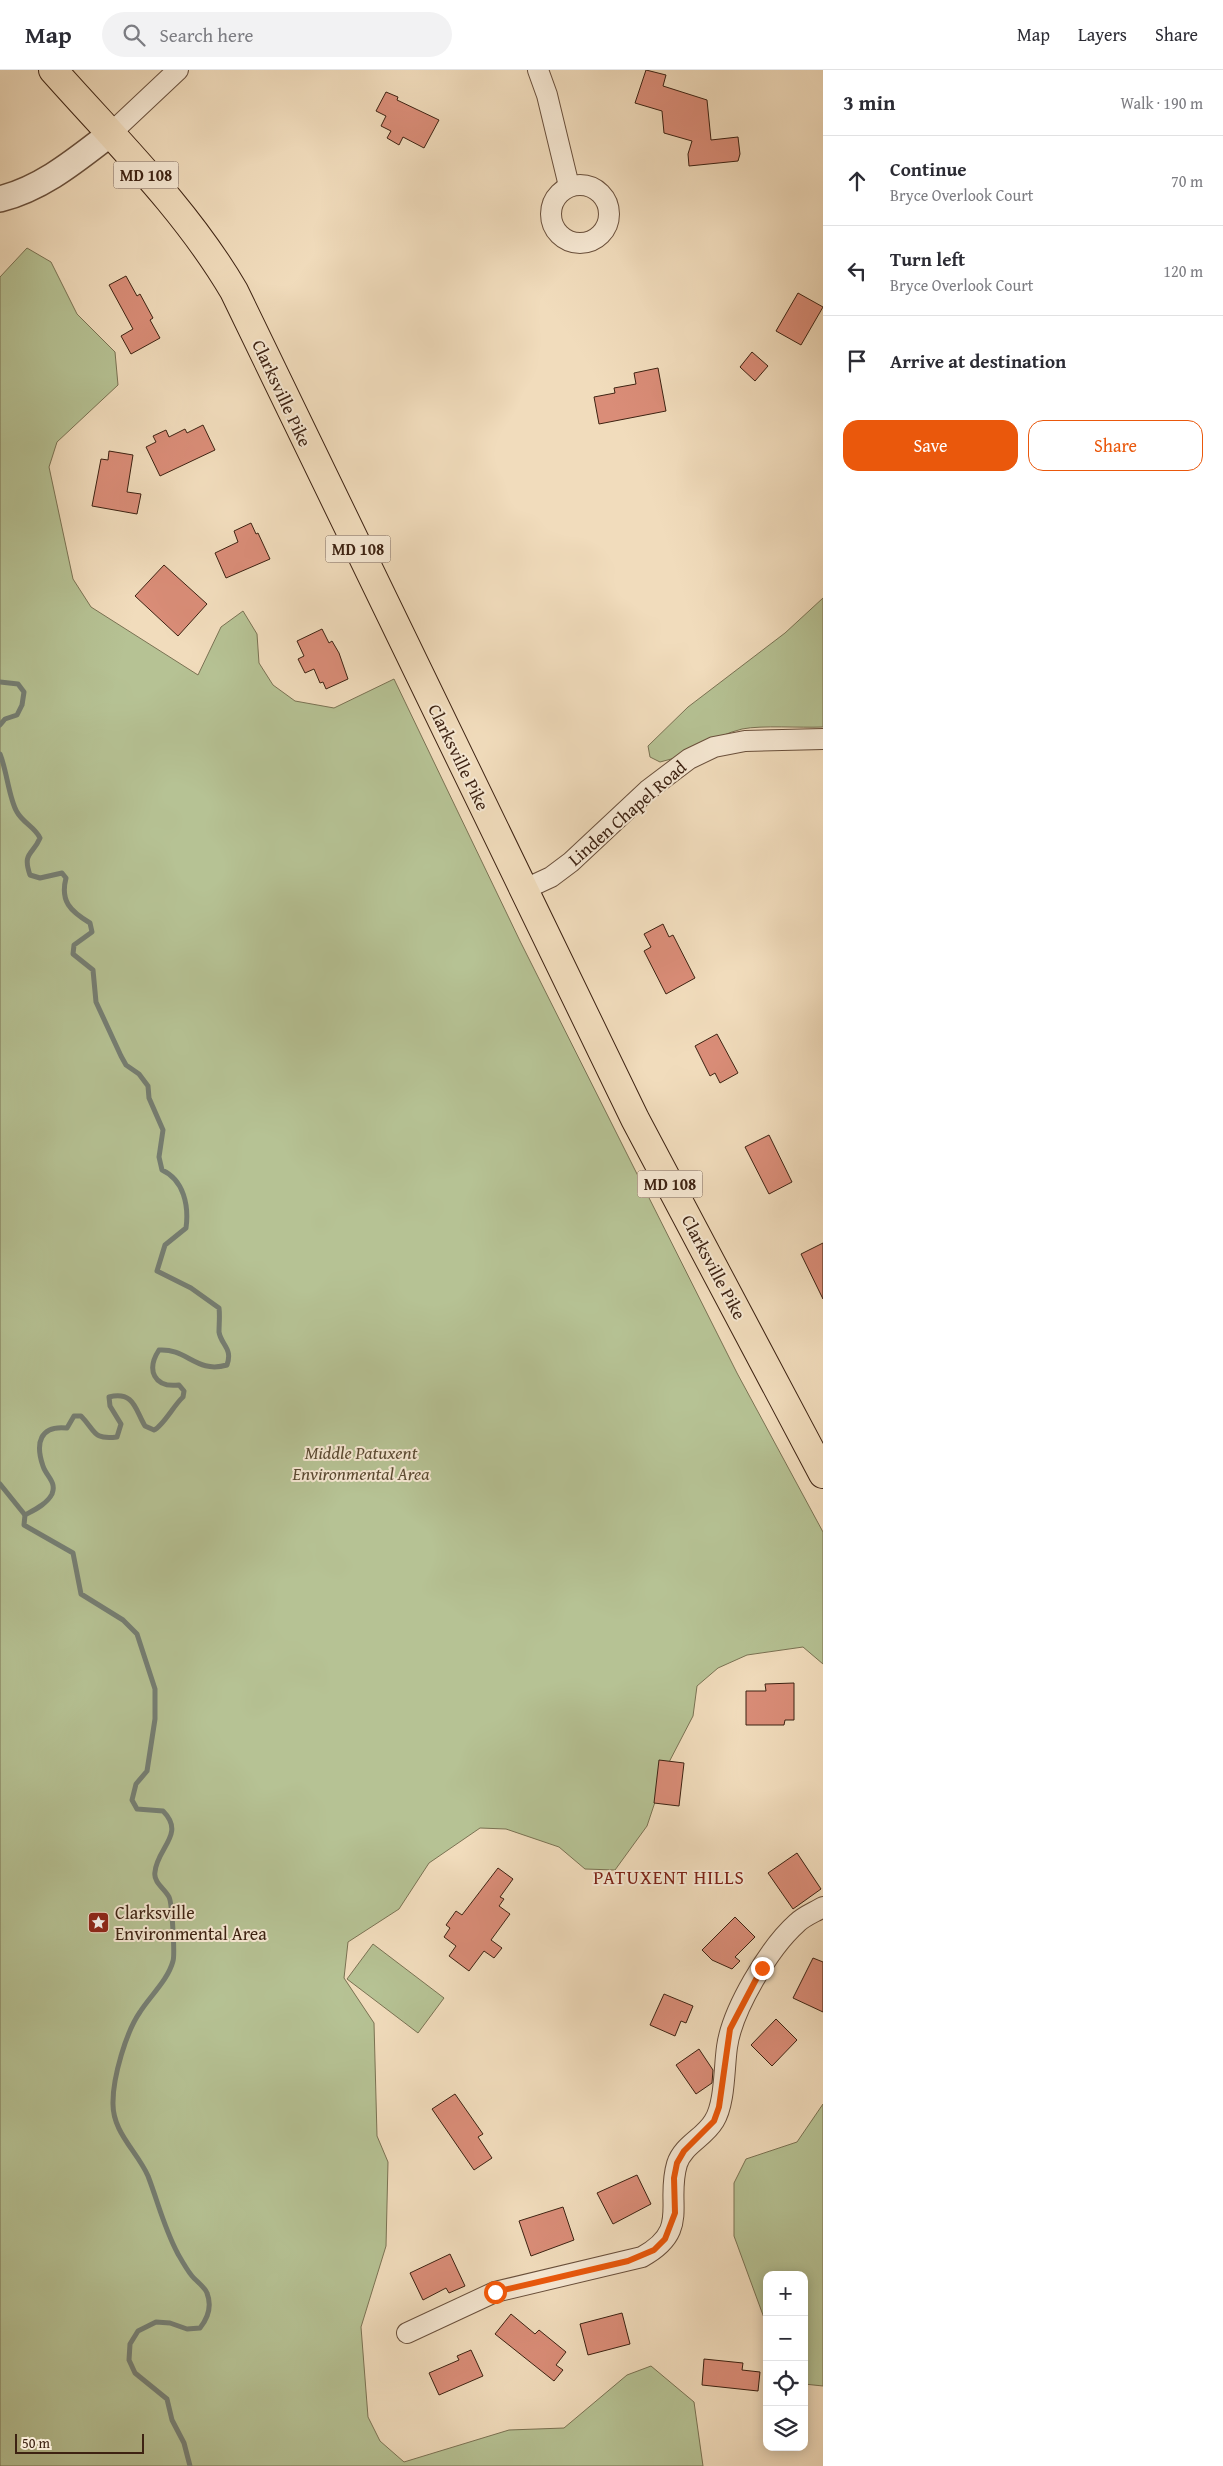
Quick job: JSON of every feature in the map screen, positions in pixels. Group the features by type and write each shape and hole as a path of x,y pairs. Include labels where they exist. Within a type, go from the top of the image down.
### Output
{"main road":[{"name":"Clarksville Pike","path":"52,70 194,230 216,259 234,291 523,890 636,1119 823,1474"}],"street":[{"path":"0,199 39,184 64,169 110,134 178,70"},
{"path":"538,70 553,119 569,186"},
{"name":"Linden Chapel Road","path":"523,890 551,877 571,862 668,773 706,751 714,747 745,741 823,739"},
{"path":"407,2333 495,2292 635,2259 654,2250 665,2239 675,2213 674,2178 677,2163 684,2151 714,2121 719,2107 730,2029 736,2014 779,1942 798,1922 823,1907"}],"green space":[{"name":"Middle Patuxent Environmental Area","path":"27,248 51,262 77,314 115,352 118,385 57,442 49,467 73,579 91,607 198,675 221,627 243,611 257,634 259,663 273,685 295,701 334,708 394,679 520,941 737,1373 823,1532 823,1664 803,1647 747,1655 718,1668 697,1686 693,1716 667,1766 647,1826 615,1870 585,1869 559,1847 506,1829 480,1828 429,1863 399,1909 348,1942 344,1978 374,2023 377,2136 388,2162 386,2246 361,2327 368,2417 380,2441 404,2462 509,2430 564,2428 627,2375 651,2366 694,2402 703,2466 0,2466 0,277"},
{"path":"823,598 823,727 742,729 721,736 671,759 660,762 650,757 648,746 688,707 785,633"},
{"path":"373,1944 444,1998 418,2033 347,1979"},
{"path":"823,2104 823,2386 808,2384 808,2271 763,2271 763,2315 734,2236 734,2183 746,2159 797,2142"}],"building":[{"path":"646,70 666,75 663,86 707,100 711,140 738,137 740,154 738,161 689,166 688,154 692,141 664,133 662,111 635,103"},
{"path":"386,92 398,97 397,100 439,120 424,148 403,137 399,145 387,138 391,131 381,126 386,116 376,111"},
{"path":"126,276 137,296 140,294 153,318 150,320 160,338 131,354 121,336 133,329 109,285"},
{"path":"798,293 823,307 801,345 776,331"},
{"path":"752,352 768,366 755,381 740,367"},
{"path":"658,368 666,411 599,424 594,397 615,393 614,388 636,384 634,373"},
{"path":"203,425 215,450 160,476 146,447 156,442 153,436 166,430 169,437 185,429 187,433"},
{"path":"109,451 133,455 127,492 141,494 137,514 92,506 101,459 108,460"},
{"path":"251,523 256,534 258,533 270,559 226,578 215,553 238,542 234,531"},
{"path":"164,565 207,604 178,636 135,596"},
{"path":"322,629 329,643 332,641 339,653 348,679 326,689 323,682 320,683 314,669 305,673 298,659 304,656 297,641"},
{"path":"663,924 669,937 673,935 695,978 666,994 644,951 651,947 644,934"},
{"path":"717,1034 738,1073 720,1083 715,1073 710,1076 695,1046"},
{"path":"769,1135 792,1182 769,1194 745,1147"},
{"path":"823,1243 823,1299 801,1254"},
{"path":"794,1683 794,1720 785,1720 784,1725 746,1725 746,1691 766,1691 765,1684"},
{"path":"659,1760 684,1763 679,1806 654,1803"},
{"path":"797,1853 821,1889 793,1909 768,1873"},
{"path":"498,1868 513,1879 500,1897 504,1899 499,1906 510,1914 491,1940 502,1948 494,1958 484,1951 469,1971 449,1956 456,1946 444,1937 450,1928 446,1925 456,1911 462,1915"},
{"path":"735,1917 755,1937 735,1957 740,1961 732,1969 712,1960 702,1950"},
{"path":"813,1958 823,1962 823,2012 793,1998"},
{"path":"664,1994 693,2006 686,2023 681,2021 675,2036 650,2025"},
{"path":"776,2019 797,2040 772,2066 751,2045"},
{"path":"699,2049 713,2070 712,2083 696,2094 676,2065"},
{"path":"455,2094 483,2134 478,2137 492,2158 474,2170 432,2109"},
{"path":"637,2175 651,2204 613,2224 597,2193"},
{"path":"563,2207 574,2240 531,2256 519,2221"},
{"path":"450,2254 465,2286 449,2293 446,2288 423,2300 410,2273"},
{"path":"622,2313 630,2344 588,2355 580,2324"},
{"path":"511,2314 535,2334 539,2330 566,2352 556,2365 563,2370 554,2381 495,2334"},
{"path":"471,2350 483,2376 439,2395 429,2373 459,2360 457,2356"},
{"path":"704,2359 743,2363 742,2370 760,2372 758,2391 702,2385"}],"waterway":[{"path":"0,682 18,684 24,692 22,705 17,715 5,719 0,725"},
{"path":"0,754 14,806 22,819 40,838 29,854 27,862 30,875 40,878 62,873 66,878 64,893 68,905 90,923 92,932 74,945 73,954 93,970 96,1002 121,1056 126,1065 139,1074 148,1086 149,1098 163,1130 159,1157 162,1170 175,1180 186,1203 186,1228 165,1245 157,1271 191,1288 219,1308 219,1332 229,1354 227,1365 216,1367 199,1364 169,1350 159,1350 153,1364 153,1371 158,1381 164,1384 179,1385 184,1391 183,1397 154,1430 145,1426 129,1399 117,1396 109,1397 110,1406 121,1424 117,1437 99,1436 81,1416 74,1416 67,1428 51,1429 45,1433 40,1443 41,1458 44,1470 52,1483 53,1490 47,1501 25,1515 24,1525 73,1553 81,1594 123,1620 137,1634 155,1689 155,1719 147,1771 136,1784 132,1800 137,1809 163,1811 172,1827 171,1834 157,1863 155,1876 170,1901 174,1957 167,1975 140,2012 130,2031 115,2080 113,2102 116,2123 148,2176 173,2244 186,2268 207,2293 208,2312 200,2328 187,2329 170,2323 156,2322 138,2331 130,2344 129,2360 135,2373 167,2399 172,2420 184,2443 190,2466"},
{"path":"0,1484 25,1515"}],"place":[{"name":"Clarksville Environmental Area","path":"99,1922"}],"district":[{"name":"PATUXENT HILLS","path":"669,1877"}],"route":[{"path":"495,2292 628,2261 654,2250 665,2239 671,2228 675,2213 674,2178 677,2163 684,2151 714,2121 719,2107 730,2029 736,2014 762,1968"}]}
